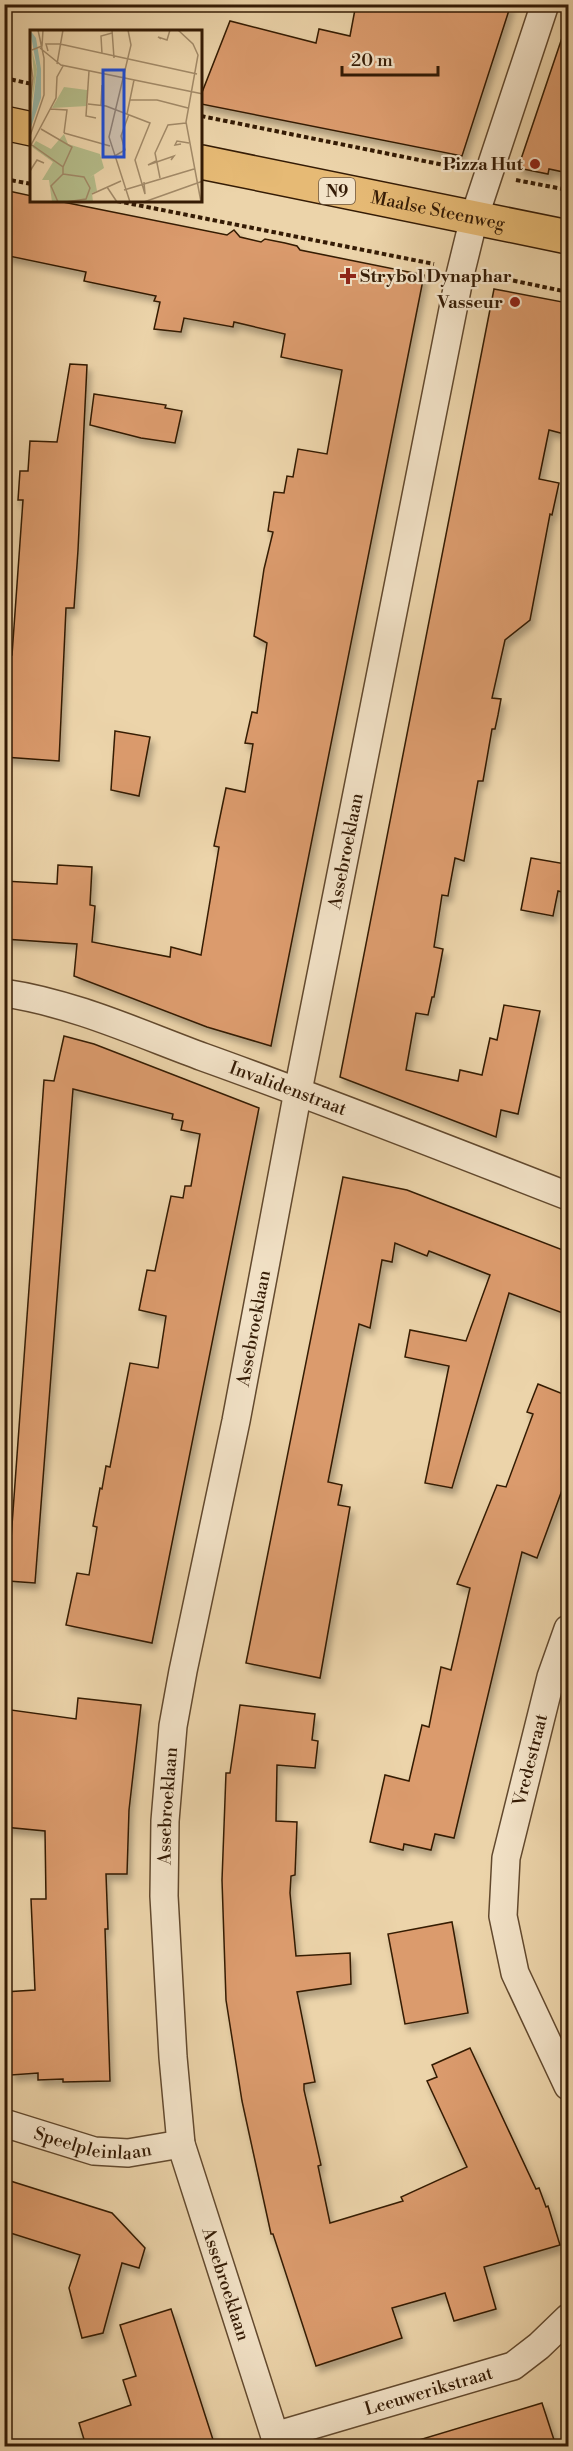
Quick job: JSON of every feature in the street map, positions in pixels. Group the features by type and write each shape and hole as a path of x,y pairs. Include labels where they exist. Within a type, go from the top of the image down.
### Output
{"main road":[{"path":"4,123 30,129"},
{"name":"Maalse Steenweg","path":"202,162 568,237"}],"street":[{"name":"Assebroeklaan","path":"277,2441 180,2144 164,1896 165,1821 173,1726 236,1421 298,1091 461,270 474,218 545,4"},
{"name":"Invalidenstraat","path":"4,993 33,997 76,1010 298,1091 568,1196"},
{"name":"Vredestraat","path":"568,1629 551,1677 506,1858 503,1916 515,1973 568,2086"},
{"name":"Speelpleinlaan","path":"4,2123 94,2151 128,2153 180,2144"},
{"name":"Leeuwerikstraat","path":"277,2441 513,2366 539,2346 568,2318"}],"path":[{"path":"4,78 30,84"},
{"path":"202,116 568,190"},
{"path":"4,178 30,184"},
{"path":"122,202 568,292"}],"building":[{"path":"356,4 511,4 462,156 202,104 202,92 230,21 316,43 319,29 350,36"},
{"path":"564,32 568,33 568,173 549,169 548,174 518,168"},
{"path":"4,190 30,196 30,202 63,202 227,235 234,230 240,237 261,242 265,239 285,243 297,246 300,250 424,275 271,1046 207,1027 74,976 77,944 4,939 4,881 57,884 58,865 92,867 90,905 95,906 92,942 170,957 171,947 201,955 219,847 214,846 226,788 245,792 253,744 245,743 252,712 257,713 267,643 254,636 264,569 273,532 268,531 274,492 284,493 287,476 293,477 298,449 327,454 342,370 281,357 285,334 234,322 233,327 184,318 181,332 154,329 160,302 154,301 156,296 84,281 86,272 4,255"},
{"path":"494,289 568,303 568,435 549,430 539,479 559,483 552,515 550,514 530,620 505,640 492,698 501,699 495,729 492,729 483,781 478,781 464,861 455,858 448,896 442,895 434,947 443,949 434,997 432,997 428,1015 416,1013 406,1070 458,1081 460,1070 482,1075 490,1038 497,1040 504,1005 540,1011 518,1114 501,1110 496,1137 340,1077"},
{"path":"70,364 87,365 74,608 66,608 59,761 4,757 4,655 12,655 23,500 18,500 20,471 28,471 30,441 57,442"},
{"path":"94,394 166,405 165,408 182,411 175,443 141,438 90,425"},
{"path":"115,731 150,737 139,796 111,790"},
{"path":"531,858 566,864 562,892 558,891 553,916 521,910"},
{"path":"64,1036 94,1044 259,1108 152,1643 66,1625 77,1573 89,1575 97,1527 93,1526 100,1488 102,1489 106,1466 110,1467 130,1363 158,1368 166,1316 139,1310 147,1270 155,1271 171,1196 183,1198 185,1186 191,1186 200,1134 181,1130 183,1121 172,1119 173,1114 73,1089 35,1583 8,1581 44,1080 54,1081"},
{"path":"343,1177 407,1190 568,1252 568,1315 509,1293 452,1488 425,1483 449,1366 405,1357 410,1330 466,1341 490,1275 429,1251 427,1256 395,1243 392,1262 382,1260 370,1328 359,1324 328,1482 342,1485 338,1505 350,1507 320,1678 246,1663"},
{"path":"538,1384 568,1396 568,1474 537,1558 522,1552 454,1838 435,1834 431,1850 404,1844 403,1850 370,1842 385,1775 409,1781 422,1725 429,1727 441,1667 451,1670 470,1588 457,1584 497,1485 506,1487 533,1414 527,1412"},
{"path":"78,1698 141,1705 129,1810 127,1874 106,1874 108,1929 105,1929 110,2081 63,2082 63,2079 38,2080 38,2073 11,2075 10,2024 4,2024 4,1992 35,1990 31,1899 46,1899 45,1831 4,1827 4,1709 76,1719"},
{"path":"240,1705 315,1714 312,1740 318,1741 315,1768 277,1765 276,1821 297,1822 295,1875 291,1876 290,1893 296,1956 350,1953 351,1984 297,1992 315,2082 304,2084 304,2090 321,2165 318,2166 330,2223 403,2201 401,2197 467,2167 427,2081 437,2077 432,2065 470,2048 536,2189 539,2188 546,2207 548,2206 560,2245 484,2267 496,2309 454,2321 445,2293 392,2308 402,2338 316,2366 273,2234 271,2234 242,2101 226,2000 222,1880 226,1773 230,1773"},
{"path":"452,1922 468,2013 405,2024 388,1934"},
{"path":"4,2179 112,2213 145,2248 139,2268 122,2263 103,2333 82,2338 69,2288 80,2255 4,2231"},
{"path":"171,2309 215,2446 86,2446 79,2423 131,2405 123,2380 136,2376 120,2325"},
{"path":"542,2403 556,2446 420,2446 419,2440"}],"place":[{"name":"Pizza Hut","path":"535,164"},
{"name":"Strybol Dynaphar","path":"348,276"},
{"name":"Vasseur","path":"515,302"}]}
